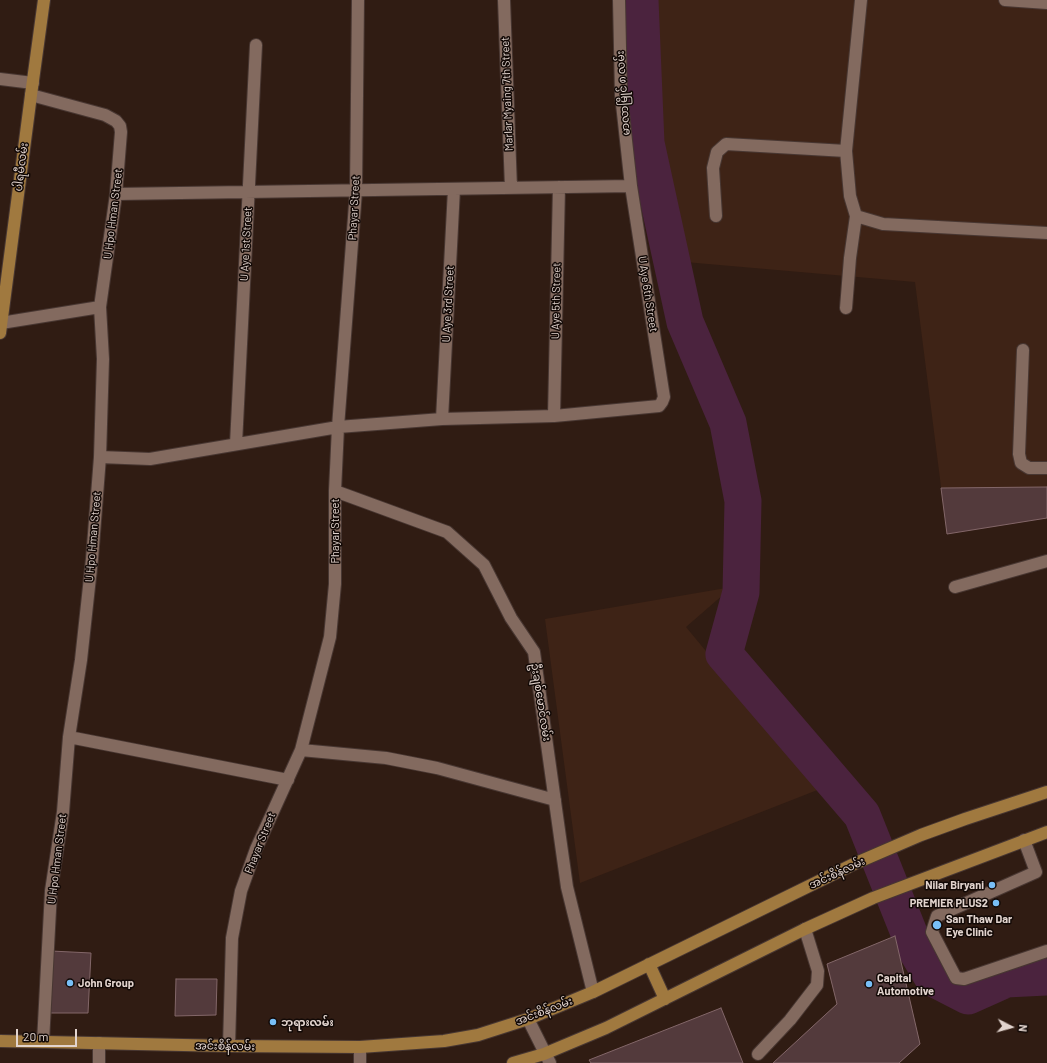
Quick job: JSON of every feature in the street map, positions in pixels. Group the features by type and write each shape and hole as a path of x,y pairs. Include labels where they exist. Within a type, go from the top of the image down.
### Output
{"main road":[{"name":"ပါရမီလမ်း","path":"1,328 4,268 33,83 44,0"},
{"name":"အင်းစိန်လမ်း","path":"0,1042 360,1047 444,1041 478,1035 528,1019 593,992 856,863 902,843 965,819 1047,792"},
{"path":"514,1063 547,1058 664,998 805,929 873,898 1047,832"},
{"path":"649,964 664,998"}],"street":[{"name":"Phayar Street","path":"229,1046 232,938 242,891 256,849 301,750 330,637 335,584 335,491 338,427 356,191 358,0"},
{"name":"Marlar Myaing 7th Street","path":"504,0 511,188"},
{"name":"မာလာမြိုင် ၈ လမ်း","path":"619,0 621,95 631,186"},
{"path":"846,308 850,258 856,216 850,196 846,151 861,0"},
{"path":"1005,0 1047,3"},
{"name":"U Aye 1st Street","path":"236,444 256,45"},
{"path":"0,79 33,83"},
{"name":"U Hpo Hman Street","path":"31,95 105,115 116,121 122,132 116,194 100,307 103,359 100,457 91,567 81,660 69,737 63,812 51,891 44,1042"},
{"path":"716,216 713,168 717,152 726,144 846,151"},
{"path":"116,194 631,186"},
{"name":"U Aye 6th Street","path":"554,416 659,406 664,397 656,338 631,186"},
{"name":"U Aye 5th Street","path":"554,416 558,187"},
{"name":"U Aye 3rd Street","path":"442,419 454,189"},
{"path":"856,216 883,224 1047,233"},
{"path":"1,328 100,307"},
{"path":"1023,350 1019,454 1021,463 1029,468 1047,468"},
{"path":"100,457 150,459 177,456 236,444 338,427 442,419 554,416"},
{"name":"ဦးချစ်မောင်လမ်း","path":"335,491 447,532 484,565 511,618 534,652 567,887 593,992"},
{"path":"954,588 1047,561"},
{"path":"69,737 288,780"},
{"path":"301,750 386,758 437,768 555,800"},
{"path":"1024,840 1036,872 937,916 932,932 956,978 964,979 1047,951"},
{"path":"758,1054 790,1020 817,985 818,971 805,929"},
{"path":"528,1019 547,1058"},
{"path":"99,1043 99,1063"},
{"path":"360,1047 360,1063"}],"shaded area":[{"path":"652,0 1047,0 1047,518 947,534 915,282 685,262 660,147"},
{"path":"732,587 686,627 820,789 580,883 545,619"}],"building":[{"path":"1047,487 1047,518 947,534 941,488"},
{"name":"Capital Automotive","path":"895,936 920,1044 899,1063 773,1063 837,1004 827,964"},
{"name":"John Group","path":"51,951 91,953 88,1013 49,1013"},
{"path":"176,979 217,979 216,1015 175,1016"},
{"path":"721,1008 743,1063 591,1063 589,1060"}],"waterway":[{"path":"640,0 646,143 685,322 728,423 743,501 741,592 724,654 862,815 915,948 933,978 968,996 1006,979 1047,977"}],"place":[{"name":"Nilar Biryani","path":"992,885"},
{"name":"PREMIER PLUS2","path":"996,903"},
{"name":"San Thaw Dar Eye Clinic","path":"937,925"},
{"name":"John Group","path":"70,983"},
{"name":"Capital Automotive","path":"869,984"},
{"name":"ဘုရားလမ်း","path":"273,1022"}]}
